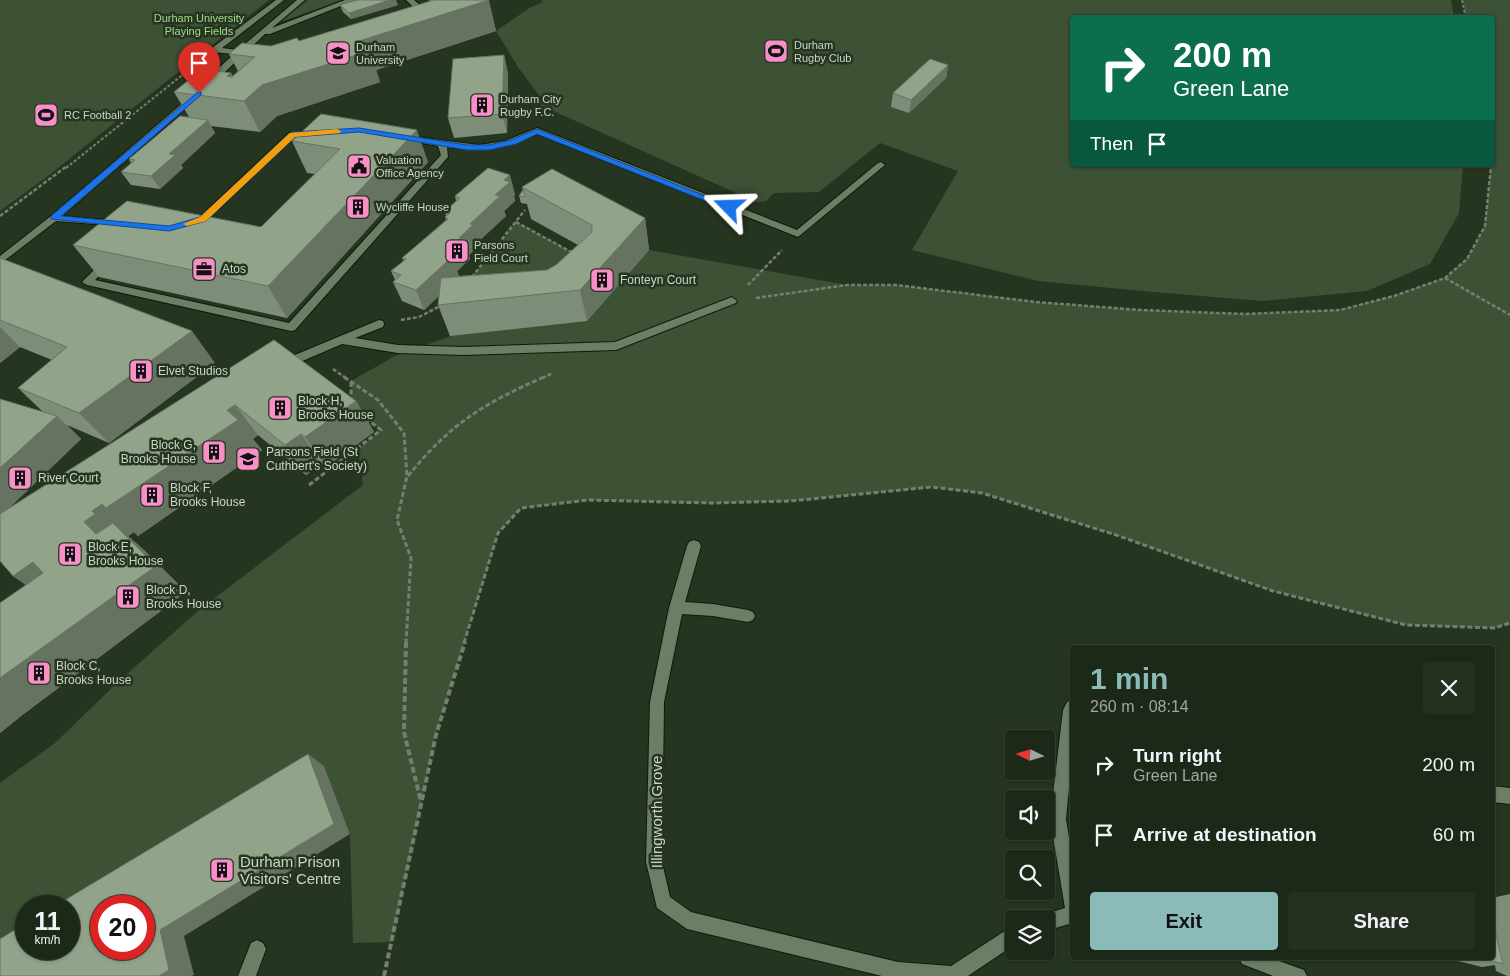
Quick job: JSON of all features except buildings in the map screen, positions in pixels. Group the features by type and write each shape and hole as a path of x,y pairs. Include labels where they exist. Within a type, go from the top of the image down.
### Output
{"street":[{"path":"215,50 280,0"},
{"path":"0,261 188,105 256,37 301,0"},
{"path":"256,37 311,14 352,0"},
{"path":"410,0 425,13"},
{"path":"215,50 240,52"},
{"path":"396,136 467,147 489,148 513,142 537,131 798,234 881,165"},
{"path":"178,226 203,219 292,135 321,133"},
{"path":"114,257 87,282 291,327 445,156 442,143"},
{"path":"54,218 129,225"},
{"path":"342,340 398,349 463,351 616,346 732,301"},
{"path":"268,372 309,352 379,324"},
{"name":"Illingworth Grove","path":"694,546 676,608 657,702 654,862 663,902 687,920 898,971 952,975 1005,940"},
{"path":"676,608 713,610 748,616"},
{"path":"1070,710 1058,820 1070,892"},
{"path":"1495,794 1510,796"},
{"path":"1055,920 1070,916"},
{"path":"247,976 257,949"},
{"path":"1254,960 1298,976"}],"path":[{"path":"1462,0 1465,15"},
{"path":"0,216 40,188 215,50"},
{"path":"732,301 847,285 896,285 1036,302 1140,310 1245,314 1340,310 1394,296 1444,278 1467,259 1485,226 1491,167"},
{"path":"470,280 525,210"},
{"path":"516,222 577,255"},
{"path":"732,301 798,234"},
{"path":"1444,278 1510,315"},
{"path":"379,324 419,317 444,303"},
{"path":"309,352 378,400 404,433 407,476 397,520 411,558 406,628 404,732 421,805"},
{"path":"407,476 430,448 463,420 503,396 557,371"},
{"path":"351,381 352,408"},
{"path":"309,485 381,430 359,413"},
{"path":"384,976 436,735 498,533 521,508 588,500 712,503 790,501 932,488 982,493 1119,536 1273,591 1406,624 1494,628 1510,623"}],"green space":[{"name":"Durham University Playing Fields","path":"0,0 269,0 44,179 0,211"},
{"path":"308,0 342,0 280,22"},
{"path":"541,0 1451,0 1454,15 1070,15 1070,167 1463,167 1459,213 1430,264 1367,291 1262,301 1038,281 912,250 958,171 880,143 819,192 774,193 766,201 756,202 538,104 541,98 518,67 496,31 531,7 543,2"},
{"path":"1462,0 1510,0 1510,623 1494,628 1406,625 1273,591 1119,536 982,493 932,487 790,501 712,503 588,500 521,508 498,533 436,735 392,942 353,943 350,834 324,766 80,900 80,895 15,895 15,955 0,964 0,783 55,743 119,681 199,610 363,485 358,449 381,430 352,408 351,381 395,356 451,336 649,250 847,285 896,285 1036,302 1140,310 1245,314 1339,310 1394,296 1445,278 1467,259 1485,226 1491,167 1495,167 1495,15 1466,15"},
{"path":"516,222 586,260 450,299 483,265"}],"slow traffic":[{"path":"187,224 203,219 292,135 337,131"}],"place":[{"name":"Durham Rugby Club","path":"776,51"},
{"name":"Durham University","path":"338,53"},
{"name":"Durham City Rugby F.C.","path":"482,105"},
{"name":"RC Football 2","path":"46,115"},
{"name":"Valuation Office Agency","path":"359,166"},
{"name":"Wycliffe House","path":"358,207"},
{"name":"Parsons Field Court","path":"457,251"},
{"name":"Atos","path":"204,269"},
{"name":"Fonteyn Court","path":"602,280"},
{"name":"Elvet Studios","path":"141,371"},
{"name":"Block H, Brooks House","path":"280,408"},
{"name":"Block G, Brooks House","path":"214,452"},
{"name":"Parsons Field (St Cuthbert's Society)","path":"248,459"},
{"name":"River Court","path":"20,478"},
{"name":"Block F, Brooks House","path":"152,495"},
{"name":"Block E, Brooks House","path":"70,554"},
{"name":"Block D, Brooks House","path":"128,597"},
{"name":"Block C, Brooks House","path":"39,673"},
{"name":"Durham Prison Visitors' Centre","path":"222,870"}],"route":[{"path":"199,93 188,105 54,218 169,229 203,219 292,135 359,130 467,147 489,148 513,142 537,131 729,207"}]}
